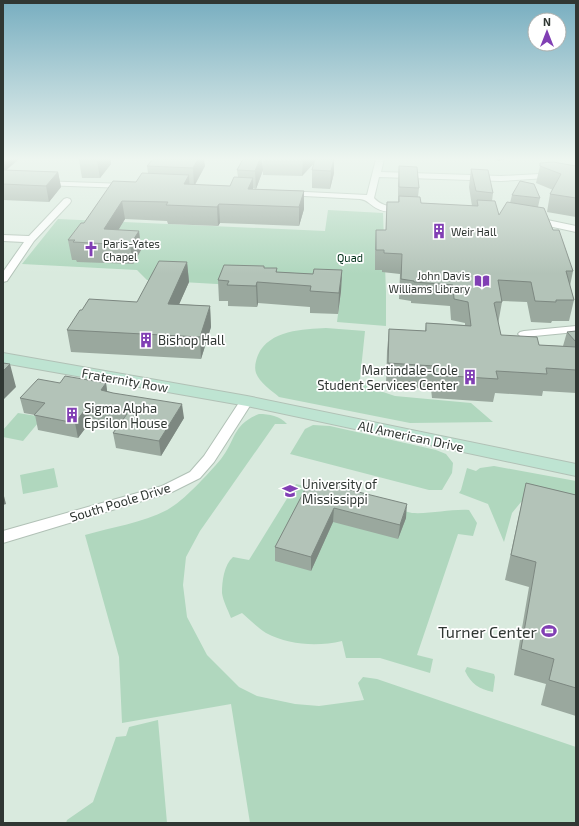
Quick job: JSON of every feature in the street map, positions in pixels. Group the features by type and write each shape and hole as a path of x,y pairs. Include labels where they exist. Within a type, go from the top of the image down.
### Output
{"street":[{"path":"370,198 373,204 379,207 414,210"},
{"path":"3,279 31,239 67,201"},
{"path":"526,219 576,229"},
{"path":"3,238 31,239"},
{"path":"524,334 576,329"},
{"name":"Fraternity Row","path":"3,358 247,401"},
{"name":"All American Drive","path":"247,401 519,460 576,470"},
{"name":"South Poole Drive","path":"3,537 167,489 195,475 209,459 247,401"}],"green space":[{"name":"Quad","path":"328,210 383,213 386,326 337,322 341,291 147,280 137,270 22,264 58,219 325,231"},
{"path":"326,328 365,331 360,379 377,390 395,396 471,403 493,422 410,423 279,397 260,380 255,371 256,361 263,347 270,340 288,332"},
{"path":"18,413 43,417 23,441 3,437 3,430"},
{"path":"259,414 274,416 287,424 275,424 200,531 186,557 183,585 187,617 207,655 239,687 257,696 295,704 319,706 364,700 358,683 363,677 377,679 576,747 576,823 250,823 231,704 122,723 119,657 85,535 147,518 174,506 196,487 221,459 239,428 250,418"},
{"path":"313,425 330,426 436,450 446,454 453,463 452,473 442,490 429,490 290,454 305,429"},
{"path":"494,466 576,481 576,514 521,502 512,513 504,542 488,504 459,493 467,468 476,471 480,468"},
{"path":"54,468 58,487 23,494 20,475"},
{"path":"296,484 412,513 469,510 477,523 473,536 458,534 417,655 433,659 430,673 380,658 346,658 342,641 323,644 303,644 284,640 266,633 242,613 231,618 222,593 223,578 227,564 233,557 249,560"},
{"path":"467,667 494,674 493,692 473,683 465,671"},
{"path":"158,720 167,823 66,823 67,820 93,802 116,737 126,736 129,727"}],"building":[{"path":"102,198 302,198 299,207 219,204 217,207 166,205 168,202 122,201 104,229 139,231 130,245 73,242 75,240 68,240 81,223 84,223"},
{"path":"399,198 420,198 421,203 478,206 477,200 495,201 499,215 507,202 544,208 553,230 559,230 573,271 566,271 574,300 556,300 556,302 535,301 531,282 498,280 502,302 494,303 501,335 537,337 539,345 576,347 576,370 546,368 547,374 496,371 498,379 435,375 434,366 388,363 389,329 426,331 426,323 471,326 468,302 454,299 453,285 414,282 401,279 402,254 384,253 384,250 376,250 376,230 386,230 387,202 399,202"},
{"path":"159,261 187,262 168,304 210,306 200,337 67,330 89,299 137,302"},
{"path":"224,265 264,266 264,268 277,268 276,272 313,274 314,269 342,270 339,293 310,291 311,286 257,282 256,286 227,285 229,281 218,280"},
{"path":"576,331 576,342 567,332"},
{"path":"3,363 10,364 3,371"},
{"path":"65,376 106,383 101,390 113,393 182,404 159,441 113,433 127,414 87,407 75,423 34,415 45,403 20,398 38,379 60,383"},
{"path":"310,480 407,504 400,525 334,508 311,557 275,547"},
{"name":"Turner Center","path":"526,483 576,495 576,688 549,680 554,659 521,649 536,562 511,555"}],"place":[{"name":"Weir Hall","path":"439,231"},
{"name":"Paris-Yates Chapel","path":"91,249"},
{"name":"John Davis Williams Library","path":"482,281"},
{"name":"Bishop Hall","path":"146,340"},
{"name":"Martindale-Cole Student Services Center","path":"470,377"},
{"name":"Sigma Alpha Epsilon House","path":"72,415"},
{"name":"University of Mississippi","path":"290,491"},
{"name":"Turner Center","path":"549,631"}]}
